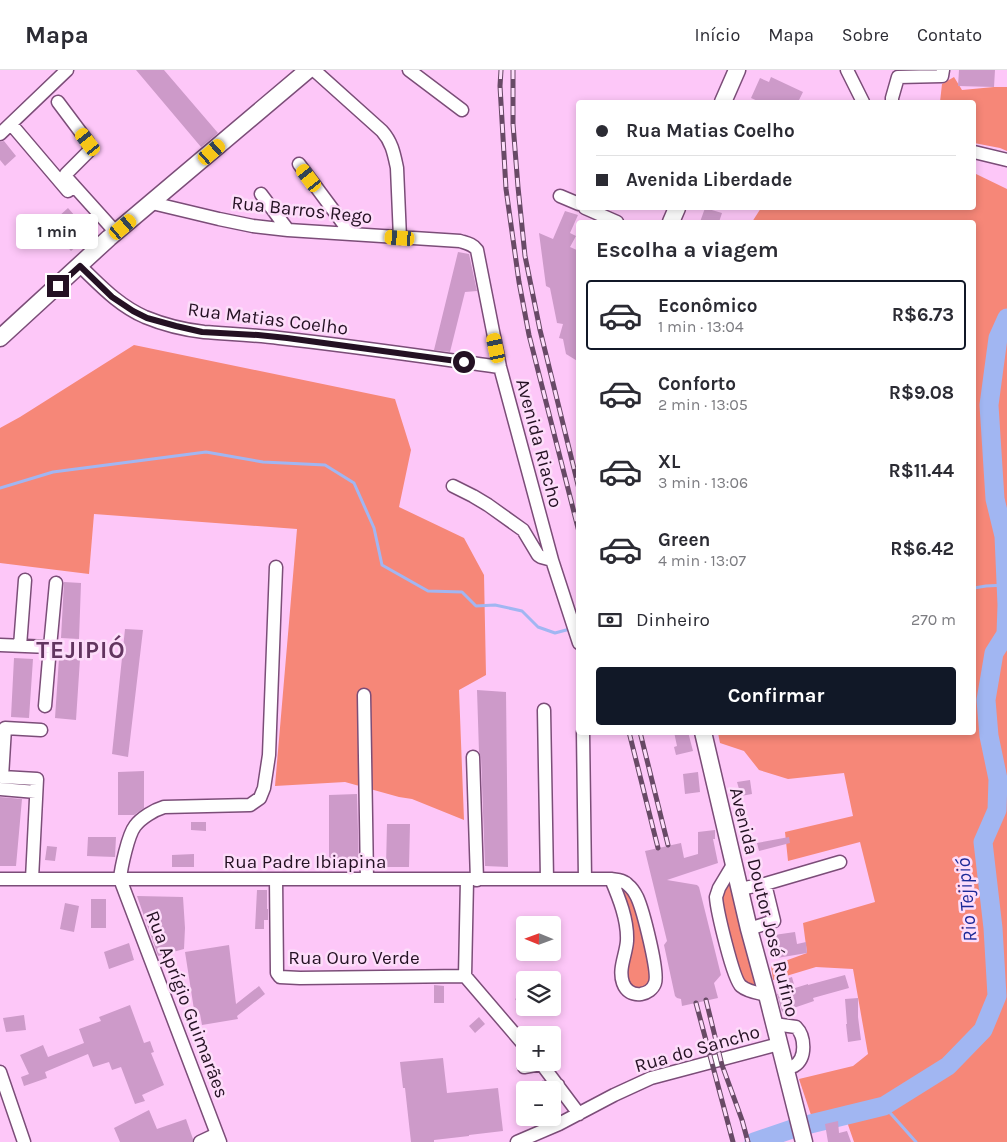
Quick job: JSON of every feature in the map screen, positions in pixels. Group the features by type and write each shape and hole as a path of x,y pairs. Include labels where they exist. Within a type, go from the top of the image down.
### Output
{"main road":[{"path":"0,338 112,236 309,70"},
{"path":"724,100 737,70"},
{"name":"Avenida Doutor José Rufino","path":"704,735 749,929 803,1136"}],"street":[{"path":"0,134 67,70"},
{"path":"309,70 388,138 397,168 400,238"},
{"path":"409,70 462,110"},
{"path":"847,70 862,100"},
{"path":"892,100 898,76 942,76 943,70"},
{"path":"58,102 88,142 89,147 88,151 66,174 66,177 111,227 112,236"},
{"path":"11,124 112,236"},
{"path":"976,152 1007,160"},
{"path":"299,164 351,234"},
{"path":"262,194 288,230"},
{"path":"560,196 576,203"},
{"name":"Rua Barros Rego","path":"152,203 253,226 460,241 473,245 477,250"},
{"path":"590,210 612,220"},
{"name":"Avenida Riacho","path":"477,250 500,367 552,560 576,634"},
{"name":"Rua Matias Coelho","path":"80,266 112,297 133,311 147,318 176,326 202,332 275,337 500,367"},
{"path":"453,486 473,496 516,524 523,530 538,555 552,560"},
{"path":"120,879 133,829 157,810 164,807 250,805 260,798 264,788 269,755 276,567"},
{"path":"20,646 25,580"},
{"path":"45,706 56,583"},
{"path":"0,645 50,648"},
{"path":"364,695 367,879"},
{"path":"544,710 547,879"},
{"path":"32,879 37,778 2,777 5,728 41,730"},
{"path":"583,735 585,879"},
{"path":"473,757 472,880 465,976 516,1036"},
{"path":"0,789 36,792"},
{"path":"740,889 765,884 840,862"},
{"path":"734,863 719,888 716,897 728,952 735,976 742,986 747,990 767,995"},
{"name":"Rua Padre Ibiapina","path":"0,879 610,879"},
{"name":"Rua Aprígio Guimarães","path":"120,879 218,1138"},
{"name":"Rua Ouro Verde","path":"276,879 277,972 280,977 465,976"},
{"path":"610,879 629,885 637,897 656,971 655,984 647,992 632,994 623,983 622,965 627,940 626,924 620,900 610,879"},
{"path":"749,929 774,921 765,884"},
{"path":"774,1024 796,1027 801,1033 802,1055 788,1075"},
{"name":"Rua do Sancho","path":"517,1142 531,1139 614,1095 652,1078 779,1044"},
{"path":"547,1071 555,1081"},
{"path":"0,1072 24,1142"},
{"path":"561,1089 579,1114"},
{"path":"200,1142 218,1138"}],"shaded area":[{"path":"954,77 962,90 1007,87 1007,151 976,143 976,100 940,100 942,84"},
{"path":"976,174 1007,189 1007,1142 854,1142 846,1119 811,1115 799,1079 853,1066 868,1054 853,969 816,967 773,980 771,966 807,953 803,923 875,902 860,842 788,861 785,832 853,816 844,773 788,779 759,770 744,751 720,743 718,735 976,735 976,220 753,220 760,210 976,210"},
{"path":"134,345 395,399 411,450 399,507 464,538 484,575 486,675 459,690 464,820 412,799 345,782 275,786 297,529 94,514 89,574 0,563 0,428"},
{"path":"731,873 756,992 744,988 716,896"},
{"path":"613,879 625,881 651,938 649,990 626,989 624,952"}],"building":[{"path":"136,70 164,70 218,133 201,147"},
{"path":"959,70 995,70 994,87 958,86"},
{"path":"771,77 803,92 799,100 756,100 751,98 760,78 769,82"},
{"path":"4,141 16,156 5,166 0,160 0,142"},
{"path":"68,208 91,234 71,251 48,226"},
{"path":"704,210 722,213 720,220 701,220"},
{"path":"565,211 578,215 570,233 576,236 570,247 576,250 576,360 566,354 563,339 559,338 563,324 557,323 550,288 546,286 539,233 553,239"},
{"path":"458,252 469,254 477,291 465,292 450,352 434,350"},
{"path":"64,582 81,583 79,639 61,638"},
{"path":"125,629 143,630 128,757 112,754"},
{"path":"14,658 33,659 29,718 11,717"},
{"path":"59,658 80,659 76,720 55,718"},
{"path":"477,690 506,692 508,867 485,866"},
{"path":"675,735 689,735 693,751 676,755 674,747 677,746"},
{"path":"144,771 144,808 134,815 118,815 118,772"},
{"path":"698,772 700,792 685,794 683,774"},
{"path":"750,780 752,794 741,796 737,782"},
{"path":"357,794 359,867 329,867 329,795"},
{"path":"0,797 22,799 16,866 0,866"},
{"path":"191,822 206,822 206,831 191,830"},
{"path":"387,824 410,824 409,867 386,867"},
{"path":"715,830 715,839 713,839 718,863 667,880 697,885 699,887 721,975 714,983 718,998 682,1006 681,999 675,996 664,945 667,941 645,851 681,843 684,858 698,854 698,832"},
{"path":"88,837 116,837 115,857 87,856"},
{"path":"789,837 790,843 759,851 757,843"},
{"path":"47,846 57,847 55,861 45,860"},
{"path":"194,854 194,867 172,867 172,855"},
{"path":"257,890 267,890 268,920 264,920 264,929 255,929"},
{"path":"137,896 183,897 184,949 158,956"},
{"path":"91,899 106,899 106,928 91,928"},
{"path":"65,903 79,906 74,932 60,929"},
{"path":"795,932 797,944 806,942 807,953 777,958 774,935"},
{"path":"129,943 134,960 109,969 104,952"},
{"path":"229,945 236,1004 259,986 265,994 237,1016 238,1019 202,1025 200,1014 195,1016 185,952"},
{"path":"845,975 849,988 813,998 814,1001 782,1012 777,994 786,991 783,980 792,977 795,988"},
{"path":"434,985 444,986 444,1003 434,1003"},
{"path":"858,998 861,1040 848,1042 845,999"},
{"path":"130,1005 144,1043 150,1041 154,1052 151,1053 164,1085 142,1095 145,1101 135,1104 121,1067 112,1070 109,1062 93,1067 88,1054 45,1072 47,1078 24,1086 21,1077 29,1074 20,1055 43,1045 48,1057 84,1043 79,1029 101,1021 99,1017"},
{"path":"24,1015 26,1030 6,1032 3,1018"},
{"path":"479,1017 485,1024 475,1033 469,1026"},
{"path":"443,1058 447,1093 498,1088 503,1131 434,1140 434,1142 411,1142 400,1062"},
{"path":"149,1110 157,1129 186,1119 193,1139 192,1142 120,1142 114,1128"},
{"path":"838,1121 839,1133 847,1131 851,1142 828,1142 825,1124"}],"waterway":[{"name":"Rio Tejipió","path":"754,1142 798,1127 884,1106 948,1066 983,1030 997,996 993,928 983,842 997,810 998,779 989,736 986,700 994,653 1006,634 1007,605 1004,536 995,499 989,405 998,338 1007,318"},
{"path":"0,488 53,472 206,452 263,462 325,465 354,483 374,528 382,565 428,591 462,592 476,606 495,605 522,611 538,627 555,633 570,629"},
{"path":"976,588 1006,585"},
{"path":"884,1106 916,1142"}],"railway":[{"path":"501,70 500,86 506,189 519,282 529,335 576,520"},
{"path":"513,70 513,124 525,256 540,330 576,477"},
{"path":"630,735 658,848"},
{"path":"641,735 668,845"},
{"path":"706,1000 722,1065 748,1142"},
{"path":"696,1003 733,1142"}],"district":[{"name":"TEJIPIÓ","path":"81,650"}],"route":[{"path":"58,286 80,266 112,297 133,311 147,318 176,326 202,332 287,338 464,362"}]}
